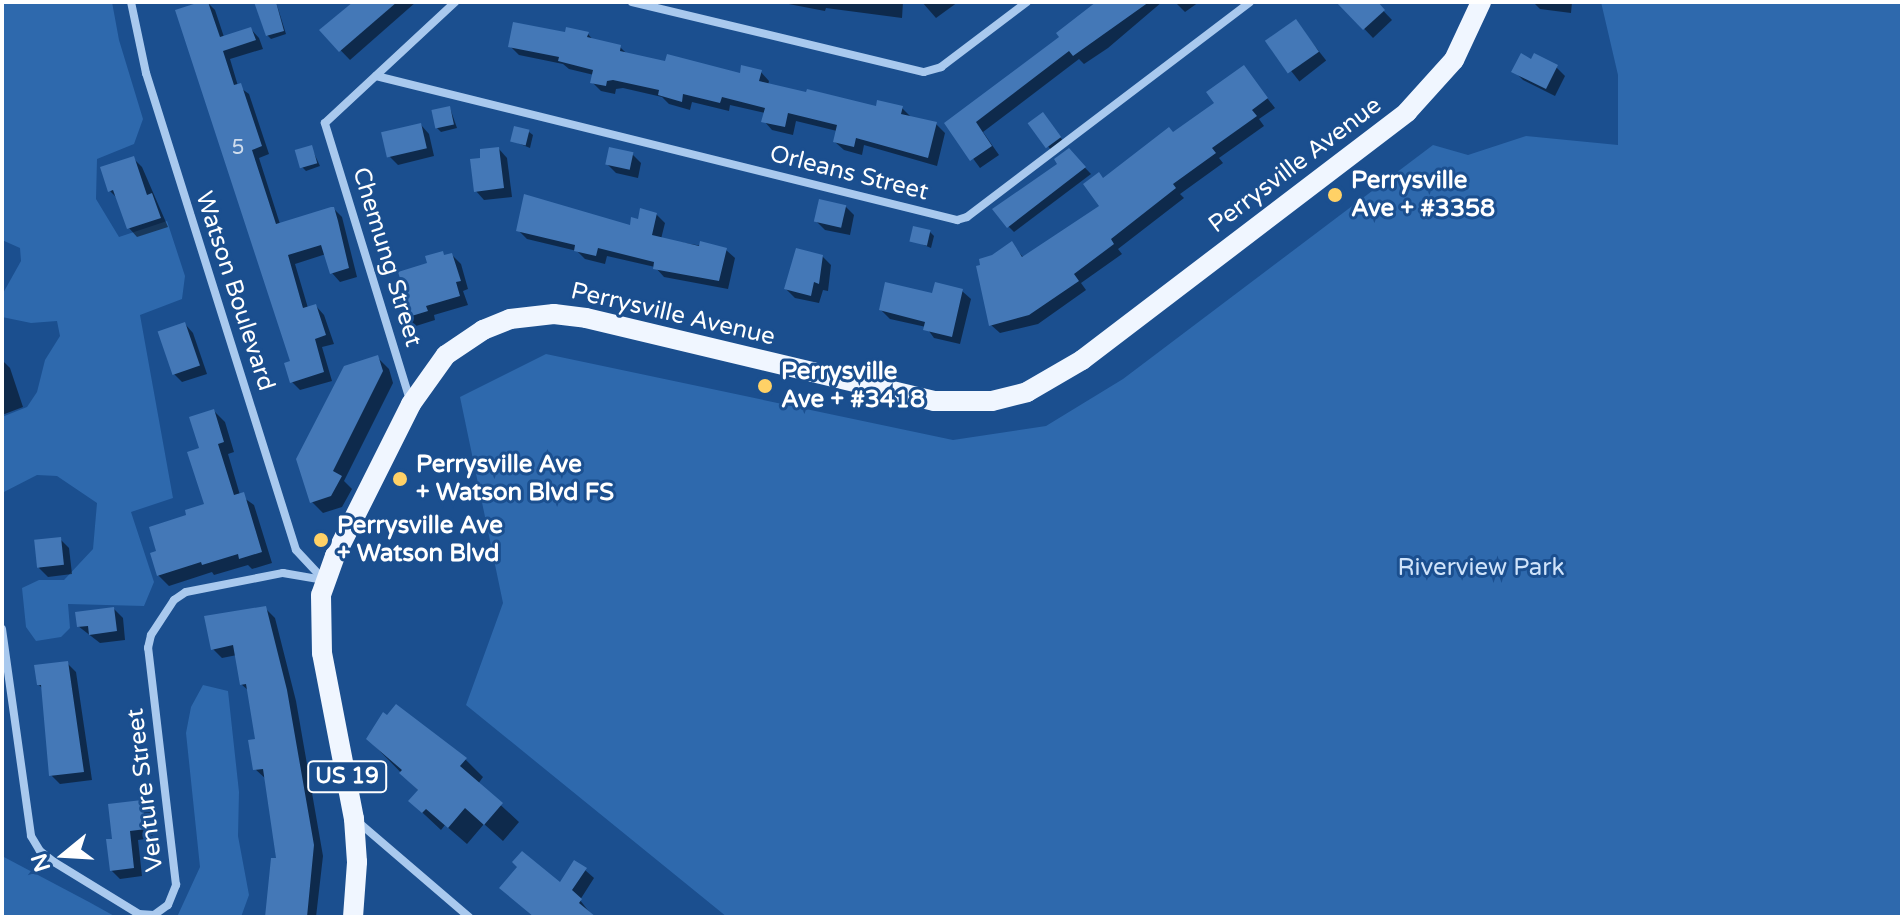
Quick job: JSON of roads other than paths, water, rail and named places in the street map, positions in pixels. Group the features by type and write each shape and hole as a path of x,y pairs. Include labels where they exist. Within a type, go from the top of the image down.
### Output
{"main road":[{"name":"Perrysville Avenue","path":"353,917 357,862 354,819 320,638 319,609 325,581 411,404 435,366 457,346 510,319 540,314 586,318 934,401 992,401 1027,392 1082,360 1407,112 1454,60 1481,2"}],"street":[{"name":"Watson Boulevard","path":"131,2 146,73 294,545 302,560 325,581"},
{"path":"376,76 455,2"},
{"path":"632,2 924,72 941,67 1027,2"},
{"name":"Orleans Street","path":"376,76 957,220 967,217 1250,2"},
{"name":"Chemung Street","path":"376,76 325,123 411,404"},
{"name":"Venture Street","path":"2,629 31,836 40,851 54,862 139,914 154,915 168,905 176,885 148,648 151,635 174,600 186,592 283,573 325,581"},
{"path":"354,819 469,917"}],"place":[{"name":"Perrysville Ave + #3358","path":"1335,195"},
{"name":"Perrysville Ave + #3418","path":"765,386"},
{"name":"Perrysville Ave + Watson Blvd FS","path":"400,479"},
{"name":"Perrysville Ave + Watson Blvd","path":"321,540"}],"park label":[{"name":"Riverview Park","path":"1481,568"}]}
